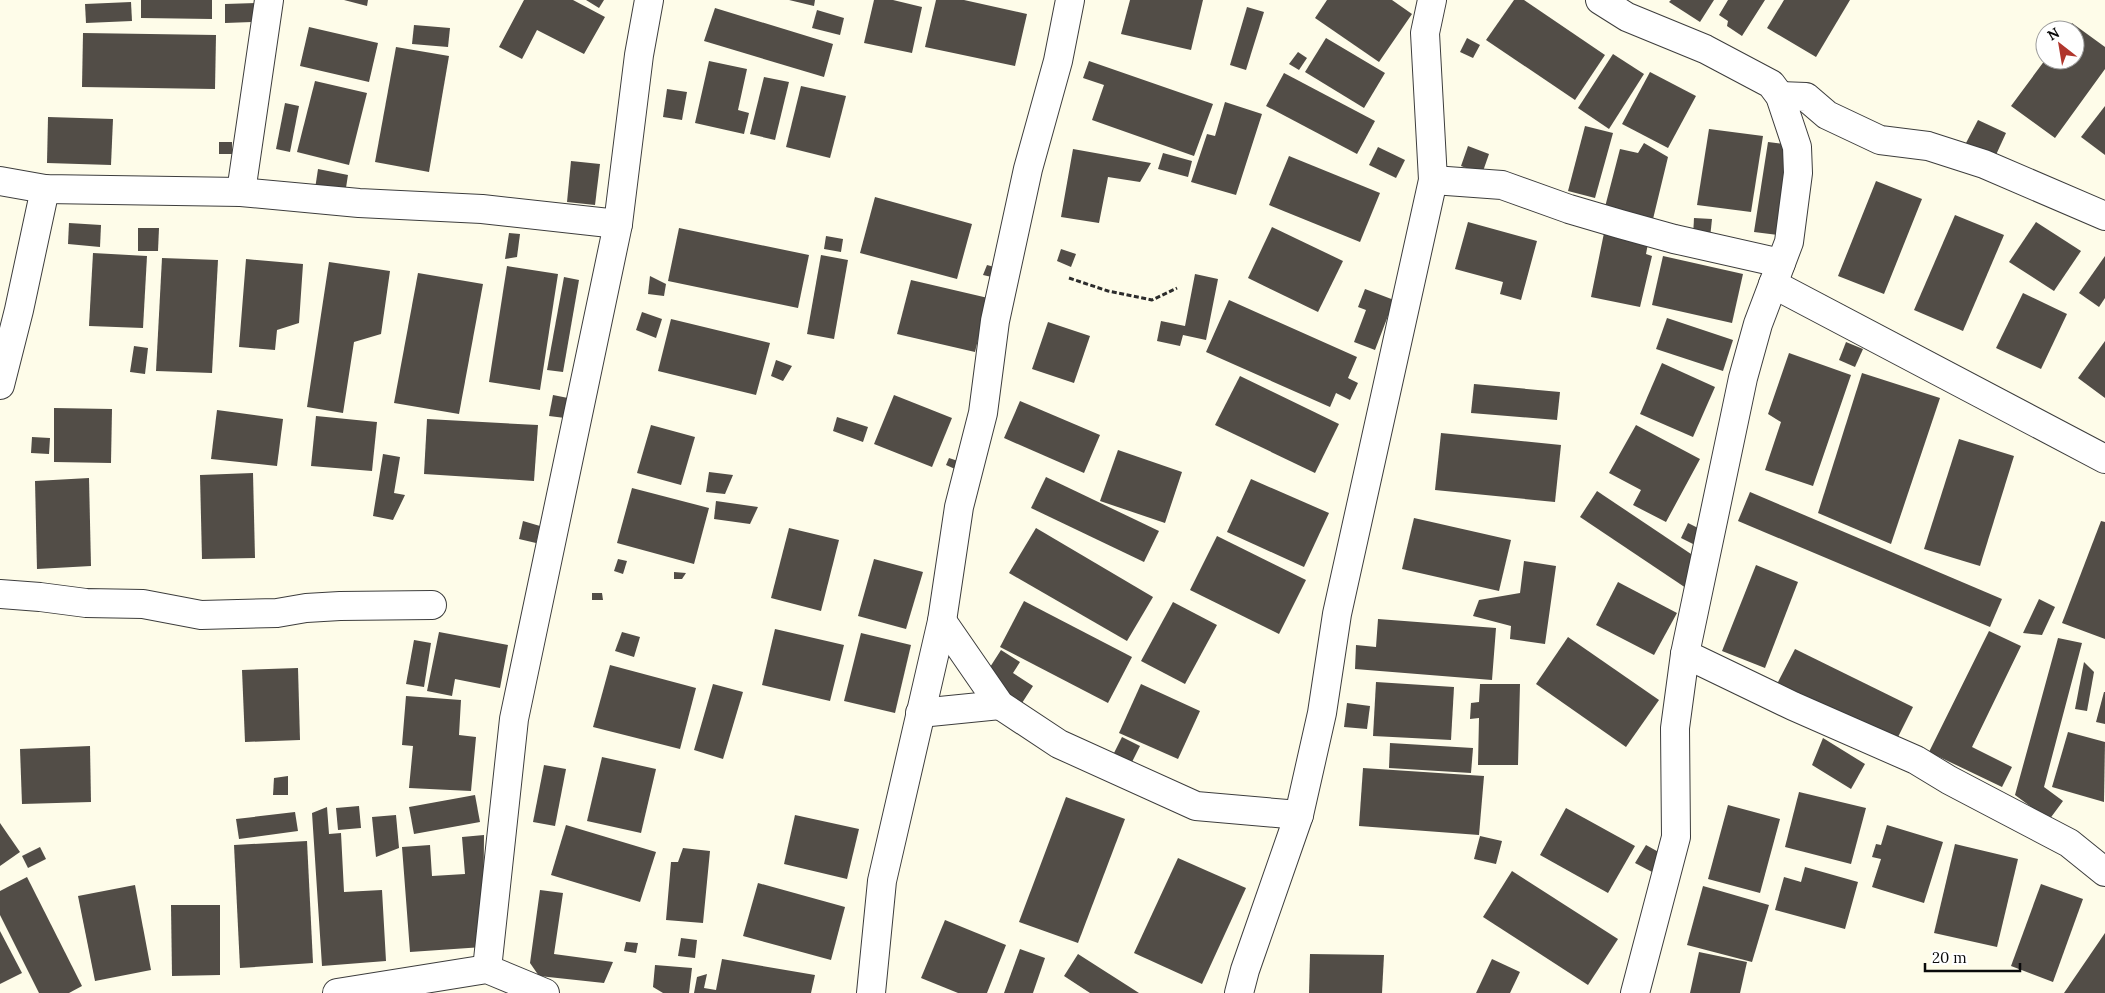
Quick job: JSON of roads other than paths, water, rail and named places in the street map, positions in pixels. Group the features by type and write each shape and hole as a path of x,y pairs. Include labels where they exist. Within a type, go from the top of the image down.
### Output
{"street":[{"path":"242,192 269,0"},
{"path":"487,969 514,719 618,224 639,55 649,0"},
{"path":"871,993 882,881 942,621 960,507 983,413 995,321 1028,169 1058,61 1070,0"},
{"path":"1240,993 1245,970 1299,815 1322,713 1337,614 1433,180 1425,33 1432,0"},
{"path":"1600,0 1627,17 1722,58 1771,84 1780,96 1798,146 1798,173 1789,242 1758,324 1743,378 1685,654 1675,728 1676,837 1635,993"},
{"path":"1780,96 1806,97 1828,115 1880,140 1928,146 1984,164 2105,216"},
{"path":"1433,180 1502,185 1569,210 1674,239 1777,273 2105,459"},
{"path":"0,181 45,189 242,192 359,203 482,208 618,224"},
{"path":"0,385 19,310 45,189"},
{"path":"0,594 86,603 143,604 201,615 277,613 306,608 356,605 432,605"},
{"path":"942,621 1000,705 1059,744 1196,806 1299,815"},
{"path":"1685,654 1793,706 1916,760 1949,780 2069,843 2105,872"},
{"path":"920,713 1000,705"},
{"path":"341,993 487,969 545,993"}]}
